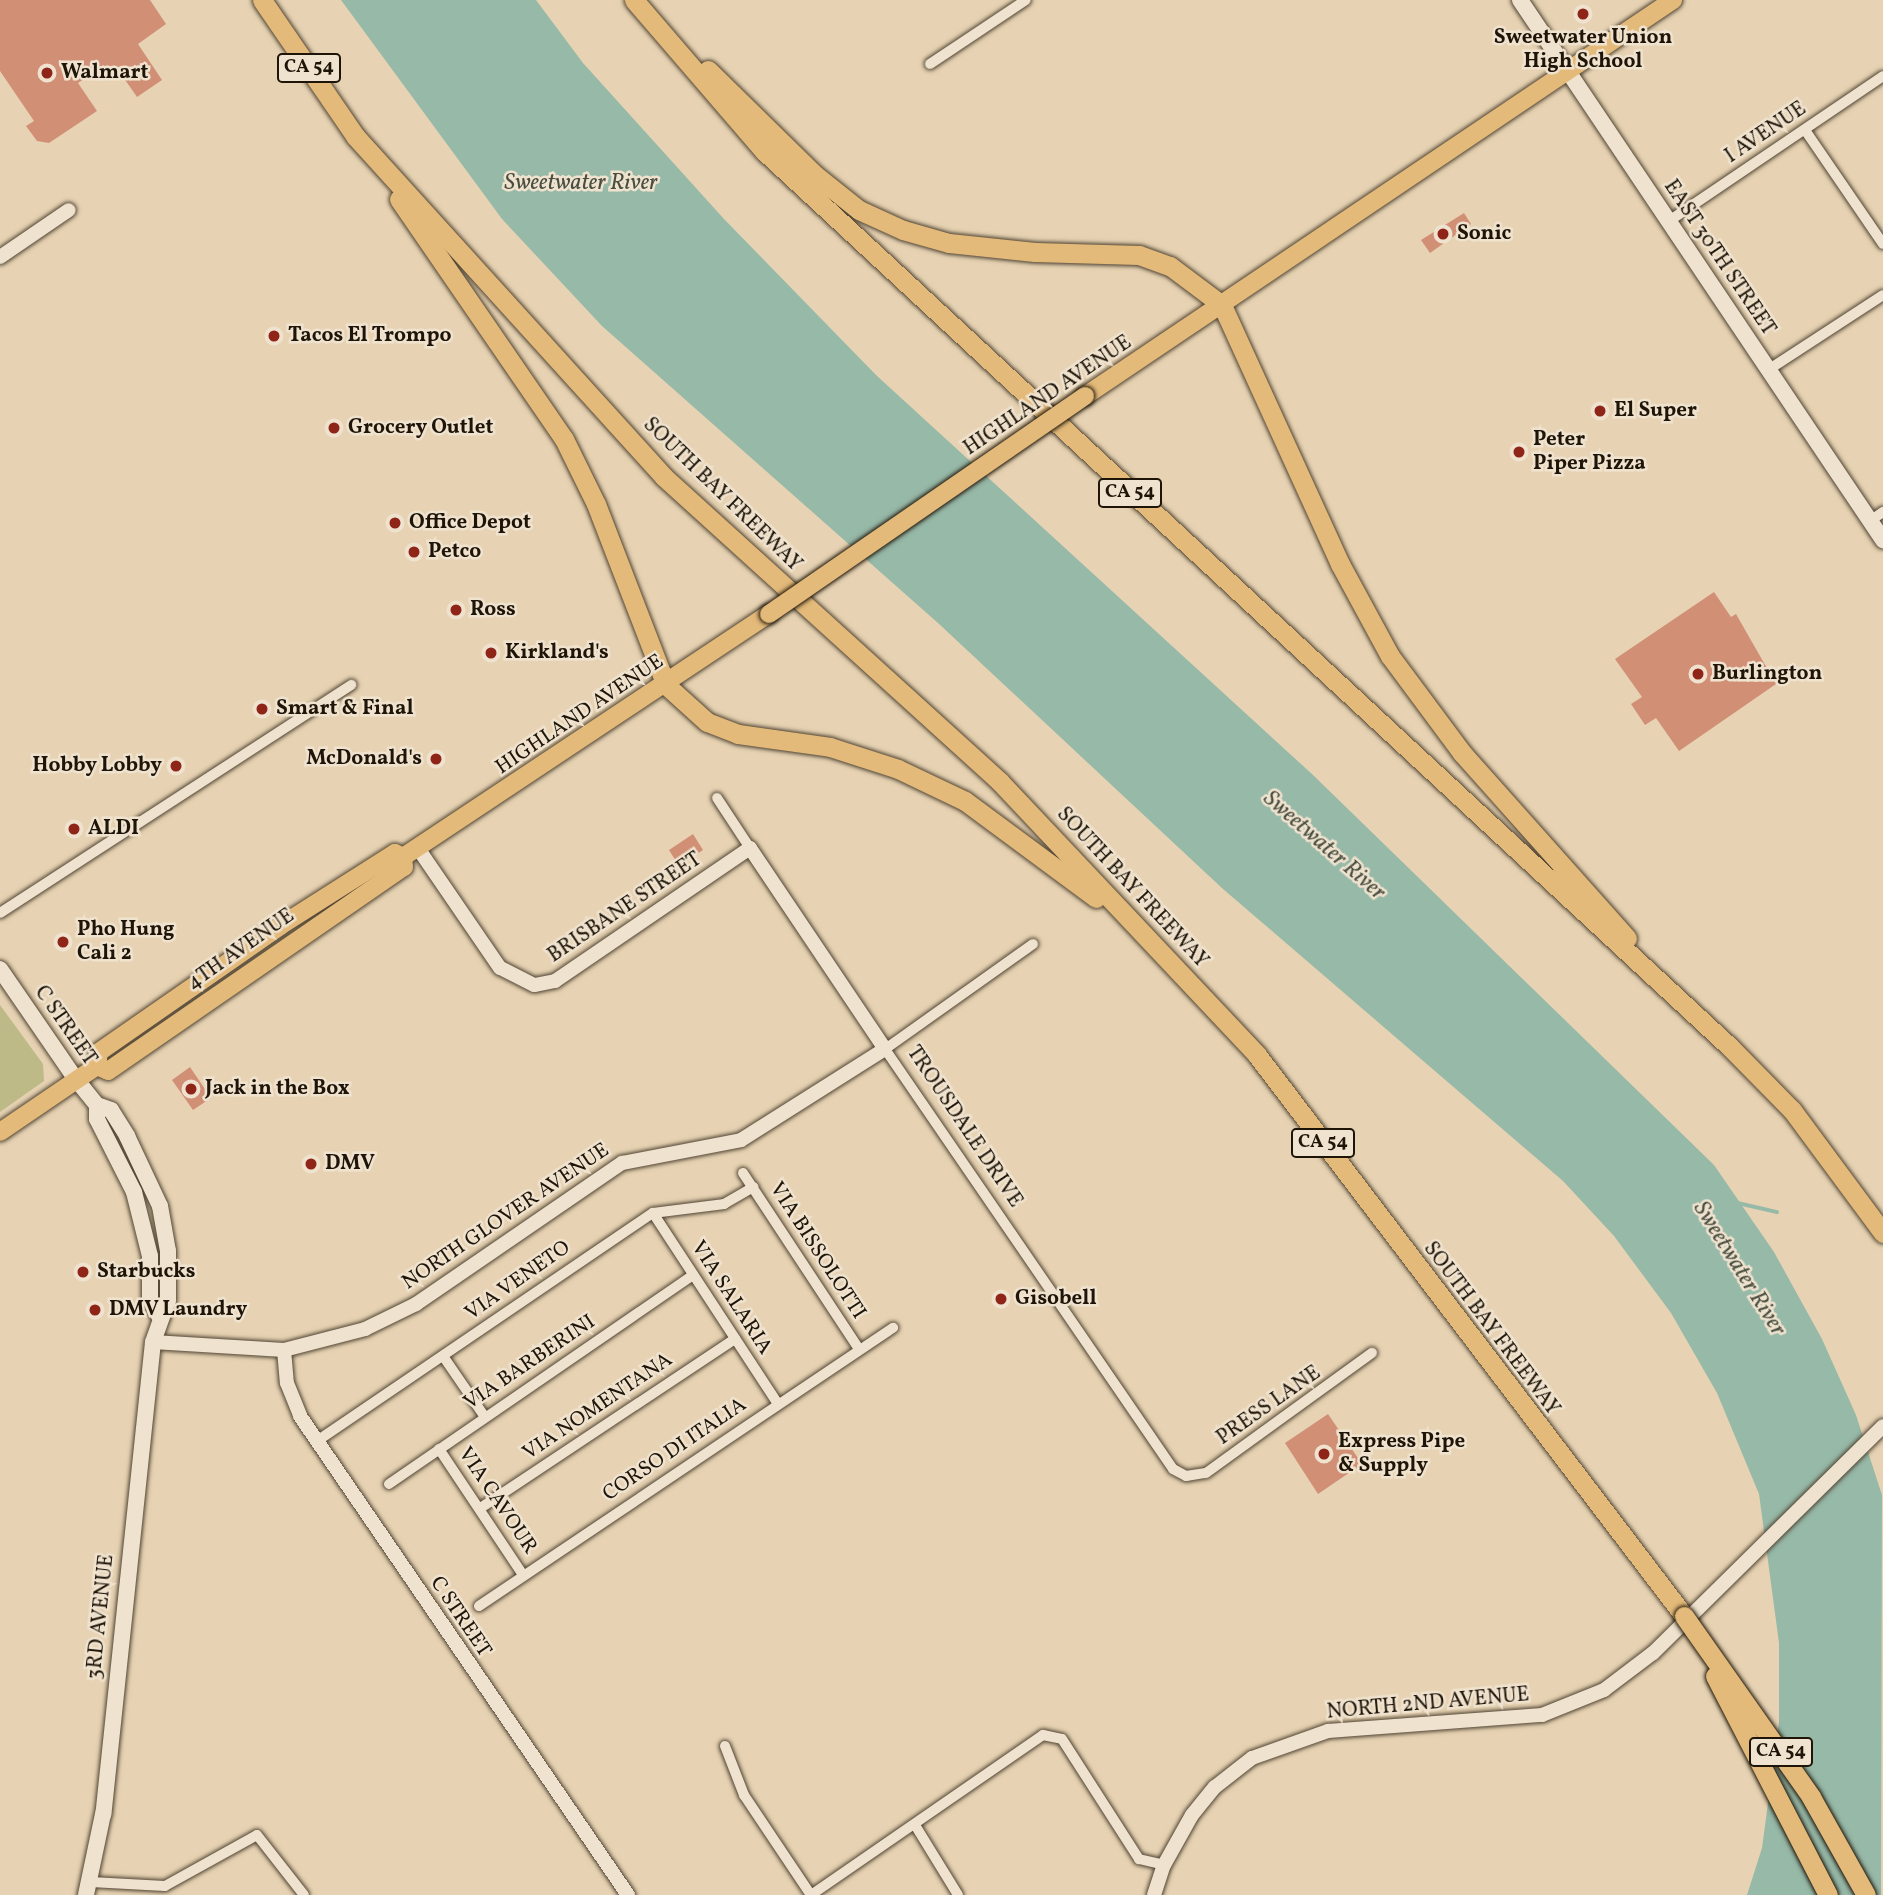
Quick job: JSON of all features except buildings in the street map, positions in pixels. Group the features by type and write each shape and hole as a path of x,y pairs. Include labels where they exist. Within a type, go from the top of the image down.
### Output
{"highway":[{"name":"SOUTH BAY FREEWAY","path":"262,0 355,136 664,477 1000,782 1258,1055 1684,1616 1811,1797 1866,1895"},
{"name":"CA 54","path":"634,0 764,151 1646,967 1792,1110 1883,1233"},
{"path":"642,0 760,124 859,210 949,243 1139,255 1170,266 1222,305 1340,564 1390,656 1462,753 1619,925 1646,967"},
{"path":"355,136 564,439 596,504 666,685 707,722 738,734 830,747 898,769 965,801 1144,935"},
{"path":"1684,1616 1828,1895"}],"main road":[{"name":"EAST 30TH STREET","path":"1520,0 1768,370 1876,517 1883,540"},
{"name":"HIGHLAND AVENUE","path":"449,830 666,685 1102,384 1673,0"},
{"name":"4TH AVENUE","path":"0,1132 97,1066 108,1071 404,867 410,853 449,830"},
{"name":"C STREET","path":"0,969 75,1079 97,1105 116,1119 160,1206 168,1292 153,1342"},
{"name":"3RD AVENUE","path":"89,1889 103,1814 153,1342"}],"street":[{"path":"930,64 1026,0"},
{"name":"I AVENUE","path":"1669,221 1883,76"},
{"path":"1805,130 1883,244"},
{"path":"0,257 69,210"},
{"path":"1768,370 1883,295"},
{"path":"0,913 351,685"},
{"name":"TROUSDALE DRIVE","path":"717,798 885,1049 1181,1475"},
{"name":"BRISBANE STREET","path":"410,853 500,968 534,985 555,981 750,848"},
{"name":"NORTH GLOVER AVENUE","path":"153,1342 284,1350 365,1329 416,1304 622,1163 741,1140 885,1049 1032,944"},
{"name":"VIA BISSOLOTTI","path":"743,1173 859,1349"},
{"name":"VIA VENETO","path":"317,1441 653,1213 724,1204 753,1187"},
{"name":"VIA SALARIA","path":"653,1213 778,1404"},
{"name":"VIA BARBERINI","path":"389,1485 693,1275"},
{"name":"CORSO DI ITALIA","path":"479,1606 893,1328"},
{"name":"VIA NOMENTANA","path":"482,1507 735,1339"},
{"name":"C STREET","path":"284,1350 290,1395 317,1441 628,1895"},
{"name":"PRESS LANE","path":"1181,1475 1206,1473 1372,1353"},
{"path":"443,1356 485,1417"},
{"name":"NORTH 2ND AVENUE","path":"1154,1895 1164,1865 1207,1797 1252,1758 1328,1731 1523,1718 1569,1708 1624,1676 1713,1595 1883,1426"},
{"name":"VIA CAVOUR","path":"439,1449 482,1507 523,1575"},
{"path":"725,1746 744,1796 811,1895 1043,1735 1062,1739 1139,1859 1164,1865"},
{"path":"915,1825 958,1895"},
{"path":"89,1889 153,1888 185,1877 257,1835 304,1895"},
{"path":"170,1895 185,1877"}],"shaded area":[{"path":"0,1005 43,1064 44,1081 0,1112"}],"water":[{"name":"Sweetwater River","path":"341,0 536,0 583,63 724,219 876,375 1313,775 1714,1165 1774,1252 1822,1339 1856,1415 1882,1495 1881,1895 1747,1895 1762,1848 1779,1722 1779,1643 1759,1494 1717,1393 1671,1313 1614,1236 1563,1181 1223,889 938,623 602,326 502,219"}],"waterway":[{"path":"1738,1203 1777,1212"}],"place":[{"name":"Sweetwater Union High School","path":"1583,14"},
{"name":"Walmart","path":"47,73"},
{"name":"Sonic","path":"1443,234"},
{"name":"Tacos El Trompo","path":"274,336"},
{"name":"El Super","path":"1600,411"},
{"name":"Grocery Outlet","path":"334,428"},
{"name":"Peter Piper Pizza","path":"1519,452"},
{"name":"Office Depot","path":"395,523"},
{"name":"Petco","path":"414,552"},
{"name":"Ross","path":"456,610"},
{"name":"Kirkland's","path":"491,653"},
{"name":"Burlington","path":"1698,674"},
{"name":"Smart & Final","path":"262,709"},
{"name":"McDonald's","path":"436,759"},
{"name":"Hobby Lobby","path":"176,766"},
{"name":"ALDI","path":"74,829"},
{"name":"Pho Hung Cali 2","path":"63,942"},
{"name":"Jack in the Box","path":"191,1089"},
{"name":"DMV","path":"311,1164"},
{"name":"Starbucks","path":"83,1272"},
{"name":"Gisobell","path":"1001,1299"},
{"name":"DMV Laundry","path":"95,1310"},
{"name":"Express Pipe & Supply","path":"1324,1454"}]}
